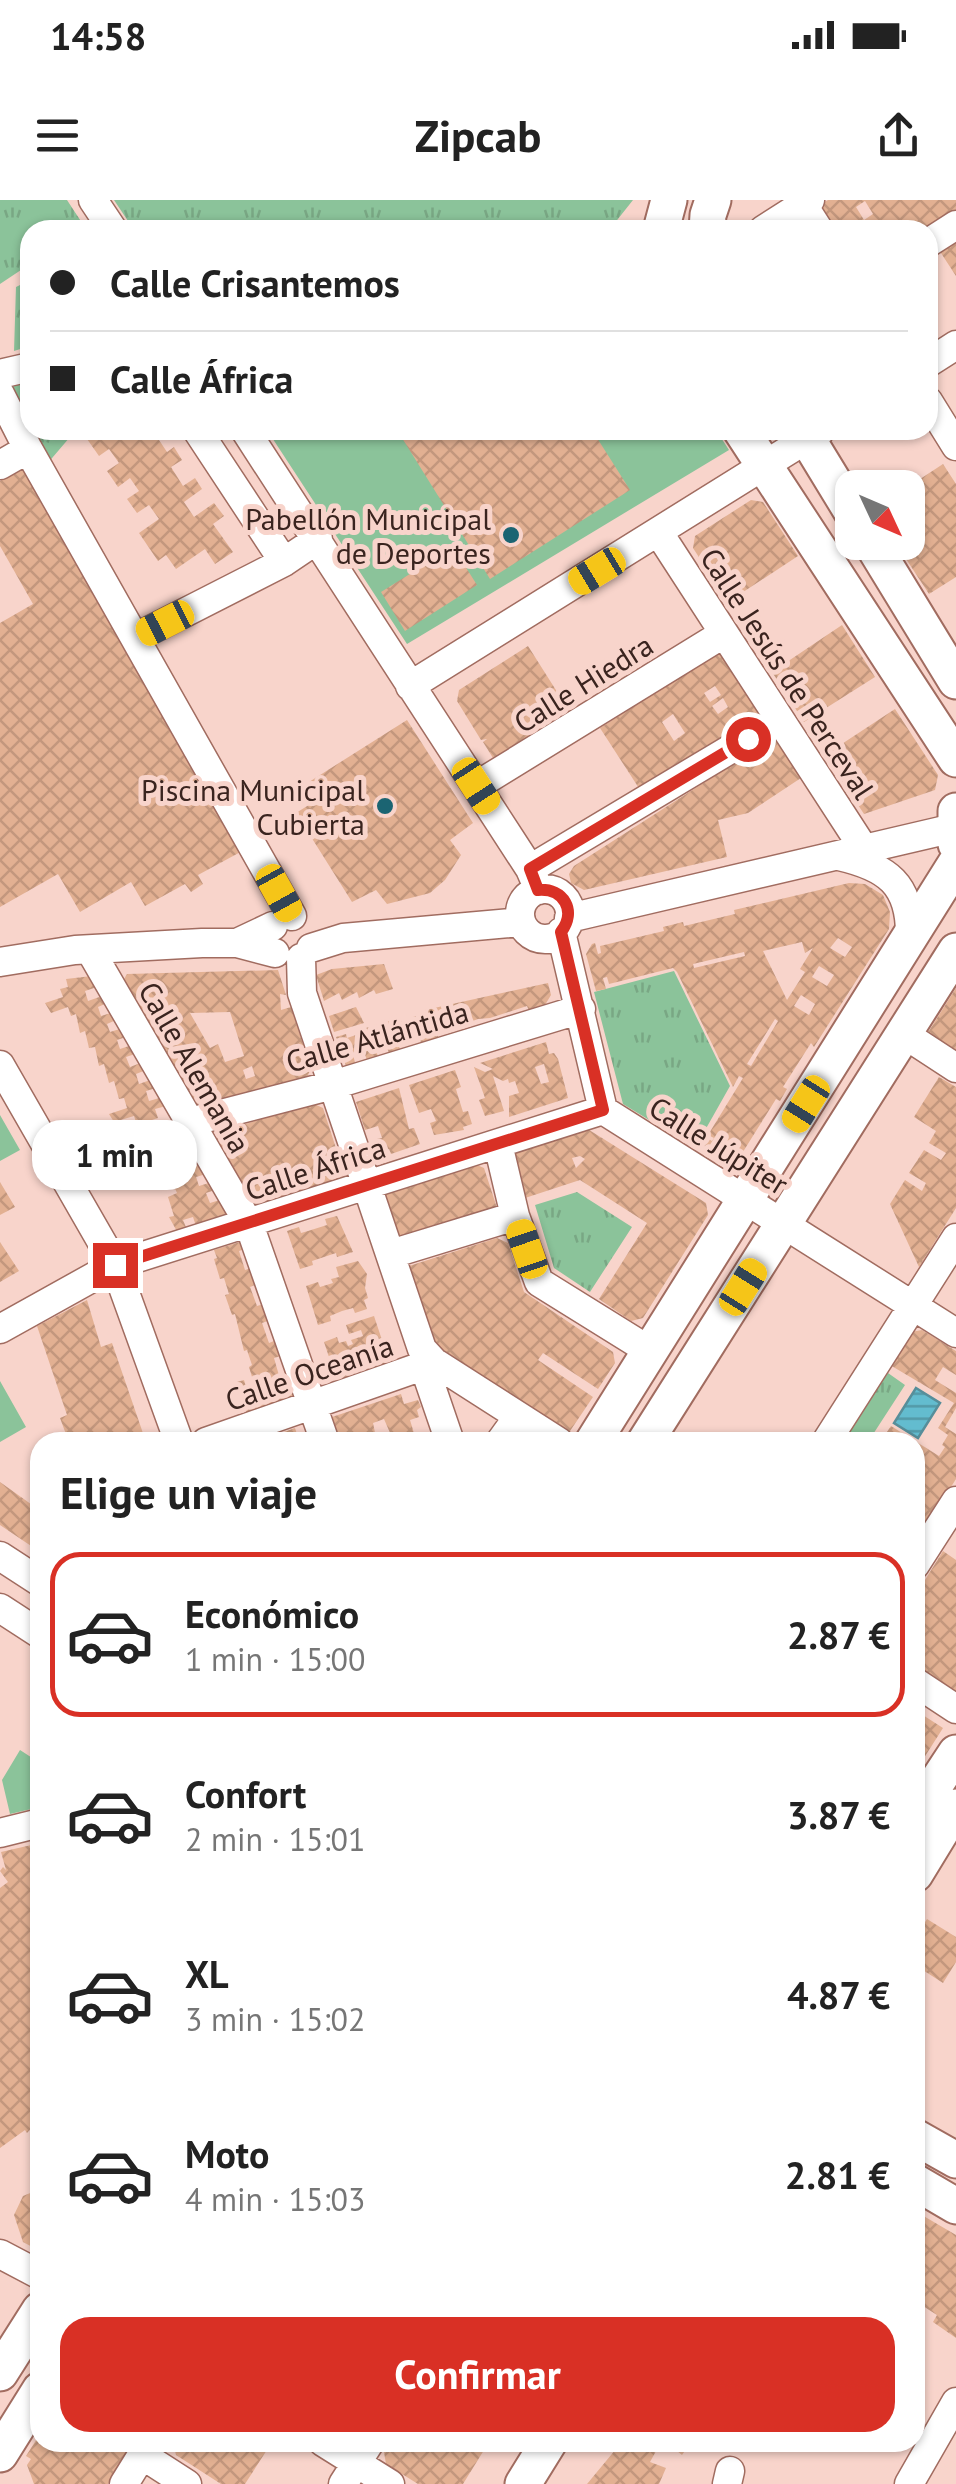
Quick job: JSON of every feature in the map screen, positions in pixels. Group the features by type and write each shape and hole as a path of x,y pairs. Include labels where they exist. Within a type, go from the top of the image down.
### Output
{"main road":[{"path":"748,440 956,759"},
{"path":"814,440 835,480"},
{"path":"882,560 956,681"},
{"path":"599,1432 910,937 956,836"},
{"path":"650,1432 956,952"},
{"path":"925,1800 956,1752"},
{"path":"925,1858 956,1807"},
{"path":"925,2143 956,2160"},
{"path":"925,2188 956,2206"},
{"path":"0,2372 30,2326"},
{"path":"0,2454 30,2406"},
{"path":"506,2484 526,2452"},
{"path":"523,2484 543,2452"}],"street":[{"path":"777,220 800,204"},
{"path":"0,394 20,433"},
{"path":"938,417 956,446"},
{"path":"23,440 135,638 294,938 302,992 429,1364 447,1432"},
{"path":"204,440 284,562"},
{"path":"252,440 534,879 562,895 565,925"},
{"path":"410,686 765,466 800,440"},
{"path":"0,465 28,449"},
{"name":"Calle Jesús de Perceval","path":"658,533 779,720 850,852"},
{"path":"135,638 284,562 318,539"},
{"name":"Calle Hiedra","path":"476,786 723,634"},
{"path":"779,720 534,879 521,905 525,929 538,938 554,936 565,925 850,852 956,836"},
{"path":"850,852 891,878 904,895 910,914 910,937"},
{"path":"0,962 90,950 344,938 521,922"},
{"name":"Calle Júpiter","path":"565,925 603,1110 956,1333"},
{"name":"Calle Alemania","path":"90,950 248,1224 321,1432"},
{"name":"Calle Atlántida","path":"190,1122 581,1009"},
{"path":"904,1034 956,1068"},
{"path":"0,1064 115,1265 174,1432"},
{"name":"Calle África","path":"0,1330 115,1265 603,1110"},
{"path":"498,1144 515,1216 539,1282 650,1352"},
{"path":"391,1254 515,1216"},
{"path":"832,1432 956,1238"},
{"path":"429,1364 543,1432"},
{"name":"Calle Oceanía","path":"235,1432 429,1364"},
{"path":"507,1432 518,1417"},
{"path":"925,1556 947,1535 956,1501"},
{"path":"0,1556 30,1576"},
{"path":"0,1608 30,1628"},
{"path":"925,1689 956,1709"},
{"path":"0,1833 30,1826"},
{"path":"0,2254 30,2270"},
{"path":"909,2484 956,2402"},
{"path":"124,2484 144,2452"},
{"path":"149,2452 186,2484"},
{"path":"356,2463 390,2484"}],"green space":[{"path":"0,200 67,200 80,220 20,220 20,271 0,284"},
{"path":"114,200 633,200 617,220 127,220"},
{"path":"20,285 20,349 14,351 16,287"},
{"path":"20,369 20,421 0,374"},
{"path":"28,440 67,440 41,471"},
{"path":"274,440 722,440 729,450 407,644"},
{"path":"674,971 730,1086 695,1148 623,1104 594,992"},
{"path":"0,1115 20,1150 0,1161"},
{"path":"577,1192 632,1227 590,1292 554,1268 535,1205"},
{"path":"888,1373 905,1385 874,1432 847,1432"},
{"path":"0,1381 26,1427 0,1442"},
{"path":"20,1750 30,1756 30,1809 10,1814 2,1780"}],"water":[{"path":"916,1388 940,1403 922,1432 908,1432 894,1423"}],"building":[{"path":"828,200 956,200 956,212 938,223 938,220 864,220 822,220 819,216","holes":["865,201 873,214 864,220 856,207"]},
{"path":"956,238 956,276 939,250"},
{"path":"88,440 159,440 167,452 174,447 182,460 171,467 183,486 195,478 202,489 184,502 194,517 214,503 224,516 213,524 233,552 215,564 205,549 176,569 166,555 158,561 139,533 159,519 149,505 137,513 127,499 139,491 130,478 118,487 107,471 119,463 109,449 99,456"},
{"name":"Pabellón Municipal de Deportes","path":"403,440 598,440 630,490 490,579"},
{"path":"943,464 956,484 956,577 929,594 907,560 925,560 925,476"},
{"path":"29,465 246,849 198,875 203,884 191,892 185,884 145,906 131,882 80,912 58,874 0,907 0,623 33,604 0,546 0,481"},
{"path":"751,500 763,502 798,556 728,602 693,548 695,536"},
{"path":"453,547 477,585 405,631 381,592"},
{"path":"842,625 875,677 804,722 772,672"},
{"path":"528,646 573,717 504,761 493,758 483,742 487,739 481,740 457,701 459,690"},
{"path":"719,652 729,654 764,708 762,719 644,796 600,728","holes":["715,686 721,695 710,702 704,693","723,698 728,707 718,714 712,706","673,714 685,733 674,741 662,722"]},
{"path":"895,709 938,775 935,790 864,814 825,755"},
{"name":"Piscina Municipal Cubierta","path":"407,720 473,823 450,840 461,855 445,880 430,893 387,904 376,890 352,902 296,813 320,798 309,782"},
{"path":"772,739 782,741 804,776 748,813 718,820 727,857 584,890 571,883 569,874 574,866"},
{"path":"849,883 865,884 883,895 890,912 889,929 814,1047 811,1043 783,1087 787,1089 780,1101 776,1099 741,1155 735,1151 733,1155 741,1163 730,1165 696,1144 702,1135 712,1141 714,1138 708,1135 743,1078 739,1076 733,1087 677,972 673,968 609,984 607,977 603,978 606,989 596,991 586,954 595,943 598,954 600,946 664,931 663,927 683,922 684,926 735,914 734,910","holes":["838,938 852,947 845,957 830,948","802,942 805,953 813,948 800,969 805,972 787,1000 763,951","744,952 745,956 694,968 693,964","819,966 834,975 827,986 812,977","801,995 815,1004 809,1015 794,1006","775,1019 778,1021 751,1066 747,1064"]},
{"path":"384,964 393,989 376,994 374,990 359,998 357,992 342,1000 339,993 324,1001 316,975 332,969"},
{"path":"278,970 286,995 280,994 281,1010 291,1007 311,1069 306,1079 196,1107 135,1001 142,998 133,999 123,981 127,974","holes":["230,1012 244,1056 225,1062 218,1044 210,1048 190,1013","252,1066 255,1076 246,1079 243,1070"]},
{"path":"92,976 97,987 85,991 88,1001 105,995 107,1003 98,1007 101,1016 114,1012 116,1020 107,1024 110,1032 123,1028 126,1037 117,1040 120,1049 132,1045 135,1054 126,1057 130,1067 143,1062 146,1070 136,1074 139,1084 153,1079 156,1088 146,1091 149,1101 163,1097 166,1106 155,1109 158,1118 137,1125 134,1116 114,1122 109,1114 127,1108 124,1098 119,1099 114,1081 109,1083 104,1064 99,1066 95,1047 89,1048 85,1031 80,1033 76,1014 71,1016 68,1007 51,1013 45,1003 63,997 60,989 68,987 66,979"},
{"path":"548,983 551,995 545,1005 529,1011 527,1006 446,1031 442,1018 433,1020 439,1040 422,1046 413,1017 426,1013 425,1010"},
{"path":"956,988 956,1052 927,1034"},
{"path":"356,1007 364,1023 334,1032 329,1016"},
{"path":"391,1020 392,1024 403,1021 408,1035 397,1041 401,1052 390,1056 385,1042 375,1048 379,1059 368,1063 363,1049 353,1055 356,1066 347,1069 336,1037 346,1034 347,1038"},
{"path":"546,1042 549,1054 554,1053 558,1059 568,1098 509,1117 509,1096 519,1093 515,1081 509,1083 508,1079 493,1076 504,1111 485,1116 479,1100 485,1098 474,1067 485,1072 493,1069 480,1063","holes":["544,1064 549,1082 541,1084 535,1067"]},
{"path":"455,1070 463,1112 468,1111 472,1124 464,1130 434,1135 430,1123 436,1121 431,1109 419,1113 409,1085"},
{"path":"939,1077 956,1087 956,1208 919,1267 890,1204 905,1180 922,1191 926,1183 909,1173 924,1150 941,1160 946,1153 929,1143 936,1131 914,1117"},
{"path":"399,1088 409,1129 414,1128 420,1144 391,1154 389,1149 381,1152 378,1126 365,1130 356,1102"},
{"path":"312,1103 323,1108 344,1173 338,1183 264,1207 251,1203 216,1141 220,1132"},
{"path":"586,1128 706,1203 708,1215 643,1318 631,1321 599,1299 647,1223 580,1180 522,1199 510,1162 515,1152","holes":["580,1156 585,1159 576,1168 572,1158"]},
{"path":"183,1131 185,1140 176,1143 179,1153 193,1148 196,1156 185,1160 188,1169 203,1164 206,1174 196,1177 199,1186 212,1182 215,1190 206,1193 210,1203 223,1199 234,1217 197,1229 193,1217 183,1220 188,1232 179,1235 169,1217 174,1216 168,1197 177,1193 173,1184 167,1186 163,1166 158,1168 154,1149 148,1151 146,1143"},
{"path":"477,1165 484,1168 497,1208 401,1245 384,1194"},
{"path":"0,1182 15,1207 0,1215"},
{"path":"337,1216 353,1252 337,1257 336,1253 300,1269 287,1231 299,1227 301,1233 308,1231 327,1225 325,1219"},
{"path":"497,1238 508,1243 524,1292 613,1352 615,1363 598,1389 543,1353 538,1360 593,1397 569,1432 434,1344 409,1266"},
{"path":"246,1240 248,1248 239,1251 245,1270 255,1267 260,1283 250,1287 257,1306 267,1303 273,1319 262,1323 269,1343 274,1341 271,1331 276,1330 284,1355 274,1358 280,1379 291,1375 300,1401 248,1418 237,1382 244,1380 247,1390 255,1387 249,1367 252,1365 225,1295 229,1294 224,1278 220,1279 214,1259 214,1250"},
{"path":"0,1242 19,1271 0,1282"},
{"path":"358,1261 367,1274 367,1309 355,1313 353,1308 342,1311 330,1316 331,1321 318,1325 306,1286 333,1283 331,1279 339,1277 336,1267"},
{"path":"87,1300 101,1347 112,1343 143,1432 65,1432 60,1418 67,1415 37,1326"},
{"path":"374,1316 390,1364 374,1369 372,1363 365,1366 363,1361 359,1362 360,1367 348,1371 350,1377 337,1381 324,1342 337,1337 339,1343 353,1344 351,1340 363,1336 361,1330 349,1334 346,1325"},
{"path":"922,1330 956,1351 956,1375 943,1367 935,1380 956,1393 956,1408 945,1427 956,1434 956,1479 925,1528 925,1447 939,1456 945,1447 942,1445 948,1435 938,1428 954,1403 890,1365 911,1332"},
{"path":"401,1394 404,1404 418,1400 421,1407 417,1410 419,1417 410,1420 414,1432 390,1432 384,1419 373,1423 375,1432 337,1432 332,1417"},
{"path":"0,1482 30,1503 30,1545 0,1525"},
{"path":"943,1551 956,1560 956,1697 925,1676 925,1580"},
{"path":"925,1716 943,1728 925,1756"},
{"path":"30,1845 30,2130 0,2148 0,1888 8,1882 0,1871 3,1867 6,1870 1,1852"},
{"path":"927,1919 956,1937 956,1962 943,1983 925,1971"},
{"path":"30,2193 30,2246 23,2242 14,2215 23,2196"},
{"path":"925,2217 956,2235 956,2338 933,2322 937,2315 925,2307"},
{"path":"30,2450 129,2452 108,2484 34,2484 27,2465 31,2459 26,2456"},
{"path":"175,2452 266,2452 245,2484 221,2484"},
{"path":"384,2452 483,2452 463,2484 418,2484 386,2464"},
{"path":"614,2452 656,2452 650,2462 666,2468 659,2484 587,2484"}],"place":[{"name":"Pabellón Municipal de Deportes","path":"511,535"},
{"name":"Piscina Municipal Cubierta","path":"385,806"}],"route":[{"path":"115,1265 603,1110 561,932 569,910 562,895 538,890 530,869 748,739"}]}
